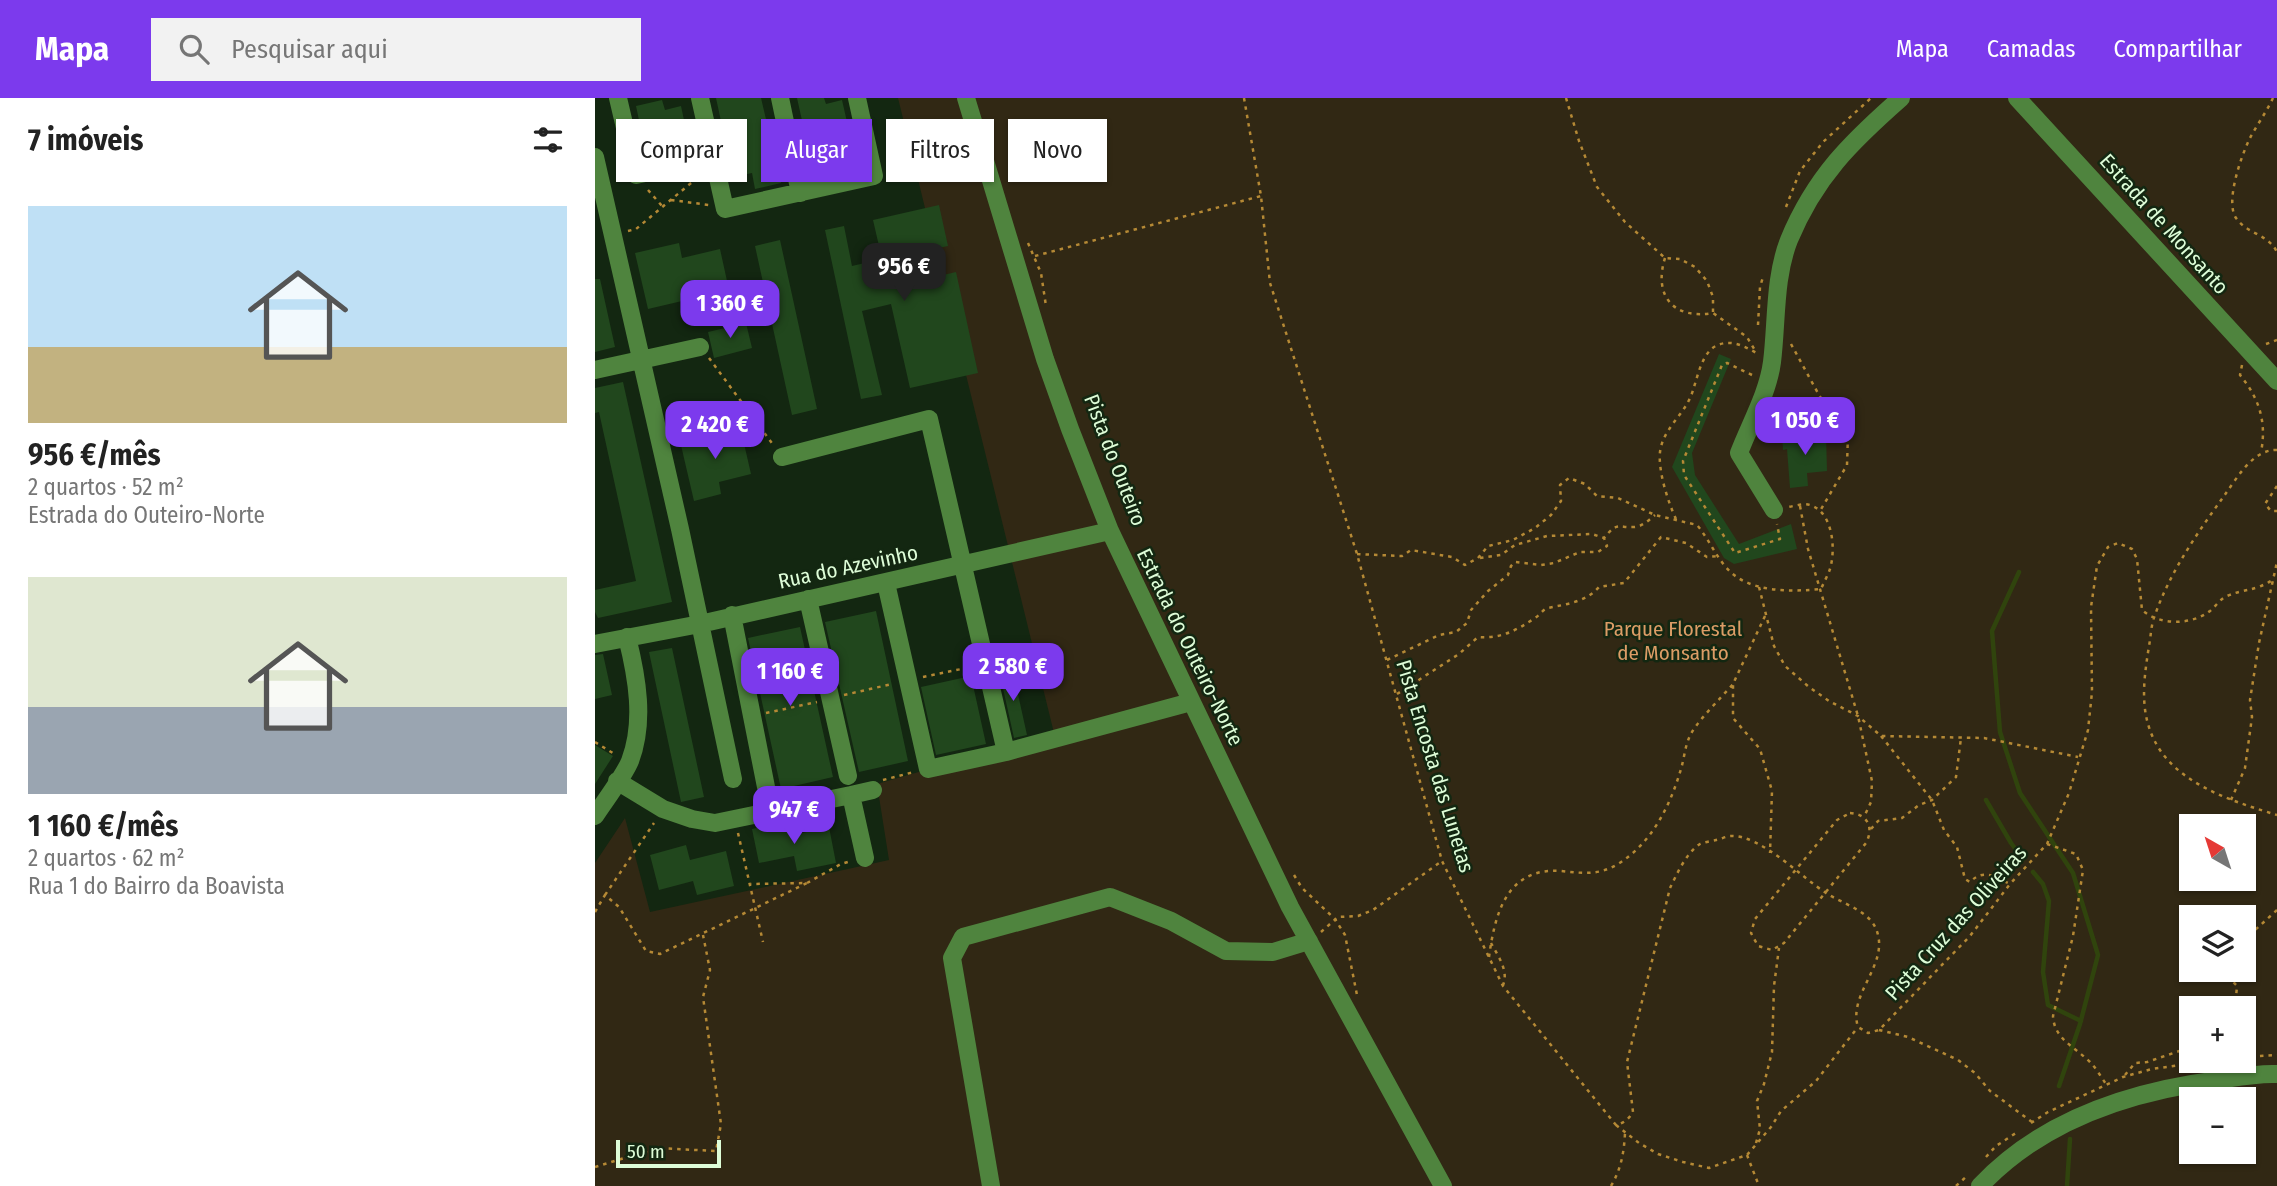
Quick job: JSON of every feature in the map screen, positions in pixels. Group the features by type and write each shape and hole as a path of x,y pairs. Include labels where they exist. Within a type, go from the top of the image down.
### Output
{"street":[{"path":"618,98 623,119"},
{"path":"700,98 702,119"},
{"path":"780,98 800,192"},
{"path":"714,182 724,206 874,176 857,98"},
{"name":"Estrada do Outeiro-Norte","path":"965,98 1045,359 1069,429 1110,531 1309,941 1443,1186"},
{"path":"1774,510 1739,453 1767,382 1772,362 1779,284 1789,242 1827,171 1853,142 1901,98"},
{"name":"Estrada de Monsanto","path":"2017,98 2277,381"},
{"path":"595,157 733,779"},
{"path":"595,370 700,347"},
{"path":"782,457 929,419 1006,752"},
{"name":"Rua do Azevinho","path":"595,643 700,624 1110,531"},
{"path":"886,583 928,769 1006,752 1191,702"},
{"path":"809,599 848,776"},
{"path":"732,615 766,787"},
{"path":"595,816 629,764 636,740 639,719 627,637"},
{"path":"617,781 663,808 715,823 735,821 873,790"},
{"path":"851,795 865,858"},
{"path":"991,1186 952,958 963,937 1110,897 1171,921 1226,951 1273,952 1309,941"},
{"path":"1980,1186 2036,1140 2081,1115 2146,1093 2203,1082 2277,1074"}],"path":[{"name":"Pista Encosta das Lunetas","path":"1244,98 1261,196 1270,283 1357,554 1442,861 1503,986 1616,1125 1658,1154 1709,1168 1747,1155"},
{"path":"1566,98 1597,187 1625,222 1665,258 1680,259 1695,267 1707,281 1713,297 1713,313"},
{"path":"2273,98 2247,143 2232,193 2232,208 2239,221 2267,239 2277,251"},
{"path":"644,182 645,187 663,207"},
{"path":"613,234 636,229 692,182"},
{"path":"1034,256 1261,196"},
{"path":"671,200 724,206"},
{"path":"1025,237 1041,273 1047,313"},
{"path":"1665,258 1660,273 1661,289 1669,302 1682,312 1697,316 1713,313 1747,337 1756,353 1742,344 1720,344 1709,349 1690,398 1663,436 1660,455 1668,503 1676,519"},
{"path":"1791,345 1829,410 1842,418 1848,434 1847,465 1820,511"},
{"path":"700,347 782,457"},
{"path":"2253,355 2240,366 2240,375 2252,389 2260,406 2265,433 2261,452 2245,468 2202,526 2167,587 2154,617 2142,686 2145,719 2162,753 2188,777 2231,800 2277,815"},
{"path":"1767,382 1727,363 1722,365 1683,461 1684,475 1735,553 1780,539 1774,510"},
{"path":"2261,452 2277,450"},
{"path":"1357,554 1402,556 1411,550 1452,557 1465,565 1478,558 1488,547 1513,540 1552,515 1561,501 1560,485 1569,478 1585,484 1597,496 1618,498 1655,515 1697,525 1732,574 1755,586 1795,591 1821,589"},
{"path":"2277,486 2265,504 2271,511 2277,511"},
{"path":"1821,589 1830,568 1833,548 1828,521 1811,505 1800,505 1808,549 1858,716 1871,781 1871,802 1864,817"},
{"path":"1604,538 1611,529 1623,524 1634,527 1644,524 1655,515"},
{"path":"1478,558 1501,555 1515,545 1547,536 1592,534 1604,538"},
{"path":"1397,694 1459,654 1478,637 1493,638 1514,632 1537,617 1545,608 1568,605 1592,594 1599,587 1625,583 1661,537 1686,543 1707,557 1718,556"},
{"path":"1387,660 1439,635 1456,632 1467,623 1471,610 1508,575 1515,562 1541,565 1554,563 1580,552 1598,552 1607,546 1604,538"},
{"name":"Pista Cruz das Oliveiras","path":"1879,1030 1970,936 2010,884 2047,844 2069,793 2088,730 2092,692 2091,607 2097,566 2108,547 2119,543 2132,549 2137,559 2142,610 2154,617"},
{"path":"2231,800 2245,768 2252,717 2250,700 2259,643 2277,562"},
{"path":"2154,617 2166,621 2191,621 2209,612 2224,597 2259,589 2274,579"},
{"path":"1759,586 1773,646 1785,666 1829,701 1858,716 1881,736 1932,800 1944,830 1957,848 1965,879 1970,882 1977,875 1987,873 2010,884"},
{"path":"1489,957 1500,908 1517,883 1532,873 1560,871 1585,875 1616,866 1645,842 1668,806 1689,736 1733,684 1765,615"},
{"path":"1733,684 1733,718 1760,749 1772,791 1770,853"},
{"path":"1881,736 1984,737 2078,757"},
{"path":"1755,1146 1760,1129 1756,1101 1764,1084 1772,1052 1773,986 1779,948 1866,843 1871,829 1878,821 1902,818 1932,800 1956,777 1961,738"},
{"path":"595,742 629,764"},
{"path":"873,790 872,783 928,769"},
{"path":"595,912 663,808"},
{"path":"1779,948 1772,950 1758,946 1753,940 1752,926 1796,869 1843,815 1857,813 1864,817 1871,829"},
{"path":"735,821 763,942"},
{"path":"1616,1125 1629,1118 1633,1112 1627,1062 1670,888 1681,867 1700,845 1731,836 1755,840 1796,869"},
{"path":"2047,844 2076,854 2083,870 2073,936 2062,971 2053,1016 2054,1025 2059,1035 2089,1062 2106,1084"},
{"path":"605,895 619,907 646,951 660,954 756,909 841,864 865,858"},
{"path":"1288,865 1302,888 1335,919 1358,916 1373,910 1442,861"},
{"name":"Pista Cruz das Oliveiras","path":"1796,869 1825,893 1872,920 1879,936 1877,955 1857,1005 1855,1017 1858,1027"},
{"path":"751,884 807,883"},
{"path":"2256,929 2277,910"},
{"path":"595,1167 657,1149 716,1151 721,1124 702,997 710,970 703,935"},
{"path":"1491,943 1506,978 1503,986"},
{"path":"1759,1186 1747,1155 1781,1111 1816,1081 1858,1027 1868,1032 1879,1030 1908,1037 1958,1060 1975,1073 1990,1091 2033,1122"},
{"path":"2123,1077 2135,1063 2179,1052"},
{"path":"2256,1056 2277,1055"},
{"path":"1611,1186 1619,1173 1625,1152 1625,1132"}],"green space":[{"name":"Parque Florestal de Monsanto","path":"898,98 2277,98 2277,1186 595,1186 595,863 625,818 650,912 889,860 877,784 1054,733 919,182 994,182 994,119 903,119"}],"building":[{"path":"716,98 761,98 766,119 761,119 761,182 781,183 755,189 752,173 747,174 747,119 721,119"},
{"path":"797,98 824,98 826,104 842,100 846,119 802,119"},
{"path":"662,100 665,110 681,106 684,119 639,119 636,106"},
{"path":"939,205 948,246 903,256 909,283 956,272 978,373 910,388 891,304 862,311 882,395 861,399 825,230 844,226 852,266 882,259 873,220"},
{"path":"780,240 817,409 792,415 755,246"},
{"path":"679,243 682,258 720,249 729,290 648,309 635,253"},
{"path":"595,279 600,279 615,347 595,352"},
{"path":"746,323 752,348 714,358 708,332"},
{"path":"1719,354 1731,359 1692,453 1695,475 1739,544 1791,524 1797,549 1734,564 1724,558 1672,467"},
{"path":"623,382 672,602 598,618 595,612 595,590 636,581 599,412 595,413 595,388"},
{"path":"740,426 751,474 719,482 721,494 694,501 680,441"},
{"path":"1795,434 1796,437 1826,434 1827,471 1807,473 1808,486 1790,488 1787,449 1783,450 1782,435"},
{"path":"876,611 908,761 859,772 825,622"},
{"path":"800,627 833,777 781,789 748,638"},
{"path":"672,648 704,797 681,802 649,652"},
{"path":"603,654 612,695 595,699 595,655"},
{"path":"1012,667 1027,735 1014,738 999,670"},
{"path":"971,676 986,744 936,755 921,687"},
{"path":"595,745 613,756 595,784"},
{"path":"790,821 793,835 829,827 836,863 797,871 794,856 759,863 752,829"},
{"path":"686,845 690,860 726,851 734,886 697,895 693,881 659,890 650,855"}],"waterway":[{"path":"2019,572 1992,631 2000,732 2020,793 2073,873 2098,955 2080,1024 2059,1086"},
{"path":"1986,800 2023,859"},
{"path":"2033,872 2043,884 2049,901 2043,972 2048,1005 2081,1021"},
{"path":"2067,1186 2070,1139"}]}
